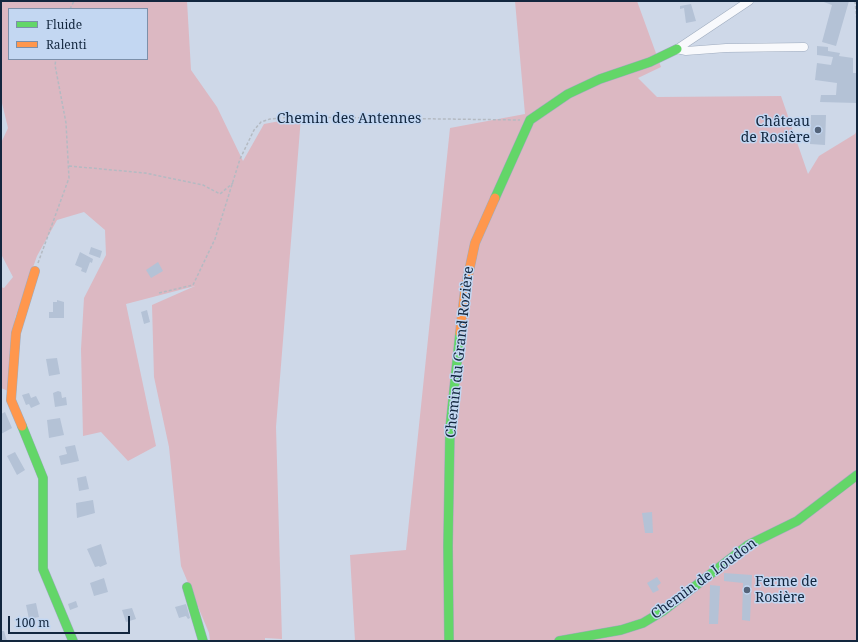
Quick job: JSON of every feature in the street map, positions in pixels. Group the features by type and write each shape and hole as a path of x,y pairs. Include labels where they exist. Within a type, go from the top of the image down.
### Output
{"street":[{"path":"677,49 749,1"},
{"path":"677,49 686,51 726,48 804,46"},
{"name":"Chemin du Grand Rozière","path":"448,641 450,428 465,290 475,243 520,139 530,120 568,94 600,79 650,62 677,49"},
{"path":"35,270 16,333 11,400 43,478 44,569 73,641"},
{"name":"Chemin de Loudon","path":"559,641 621,630 643,623 663,611 748,545 797,521 857,476"},
{"path":"187,587 203,641"}],"path":[{"path":"855,1 857,21"},
{"path":"35,270 60,207 69,178 66,123 56,60"},
{"name":"Chemin des Antennes","path":"159,293 193,285 215,239 240,159 254,130 261,122 270,119 292,117 530,120"},
{"path":"69,166 145,173 203,185 220,194 233,183"}],"shaded area":[{"path":"1,1 187,1 191,70 217,107 243,161 264,124 301,117 276,427 282,639 265,638 265,641 210,641 209,633 181,566 169,447 154,377 152,305 195,286 126,304 156,446 128,461 101,432 83,436 81,349 84,298 106,255 105,230 84,212 57,220 37,256 15,318 8,391 1,388 1,287 4,288 13,277 1,254 1,143 8,128 1,99"},
{"path":"515,1 637,1 661,67 638,78 657,97 781,96 808,174 819,156 855,134 857,130 857,641 355,641 350,555 406,550 450,128 525,114"}],"building":[{"path":"821,1 849,1 836,46 822,42 832,5"},
{"path":"691,4 696,21 686,23 684,8 680,9 680,6"},
{"path":"817,46 828,47 828,51 840,53 839,56 853,58 853,73 857,73 857,103 820,102 821,95 836,95 837,83 815,80 817,63 831,65 833,57 817,55"},
{"name":"Château de Rosière","path":"811,115 826,115 825,145 810,144"},
{"path":"91,247 102,251 100,258 89,254"},
{"path":"80,252 93,259 92,263 90,262 86,273 81,271 82,268 75,265"},
{"path":"158,262 163,271 151,278 146,270"},
{"path":"57,300 64,302 64,318 49,318 49,312 53,312 53,302 57,302"},
{"path":"147,310 150,322 144,324 141,312"},
{"path":"57,358 60,374 49,376 46,359"},
{"path":"58,391 61,392 62,398 66,397 67,405 55,407 53,393"},
{"path":"29,393 31,398 36,396 40,404 31,408 29,404 26,405 22,395"},
{"path":"5,412 12,428 1,434 1,414"},
{"path":"60,418 64,435 49,438 47,420"},
{"path":"75,445 79,461 61,465 59,456 67,454 65,447"},
{"path":"15,452 25,470 17,475 7,456"},
{"path":"86,476 89,489 79,491 77,478"},
{"path":"93,500 95,513 77,518 76,503"},
{"path":"652,512 653,533 645,533 642,513"},
{"path":"101,544 107,564 100,567 95,567 87,549"},
{"name":"Ferme de Rosière","path":"724,573 752,575 750,621 742,620 743,583 724,581"},
{"path":"657,577 661,583 657,586 659,590 653,593 647,583"},
{"path":"104,578 108,592 94,596 90,583"},
{"path":"710,585 720,586 718,624 709,624"},
{"path":"76,601 78,607 70,610 68,604"},
{"path":"36,603 39,617 29,619 26,605"},
{"path":"186,604 190,618 188,619 186,616 179,618 175,607"},
{"path":"132,608 136,619 126,622 122,610"},
{"path":"1,631 4,631 7,641 1,641"}],"traffic: fast":[{"path":"495,198 530,120 568,94 600,79 650,62 677,49"},
{"path":"449,641 448,546 450,428 460,333"},
{"path":"22,426 43,478 43,569 73,641"},
{"path":"559,641 621,630 643,623 663,611 748,545 797,521 857,475"},
{"path":"187,587 203,641"}],"traffic: slow":[{"path":"460,333 465,290 475,243 495,198"},
{"path":"22,426 11,400 16,333 35,271"}],"place":[{"name":"Château de Rosière","path":"818,130"},
{"name":"Ferme de Rosière","path":"747,590"}]}
